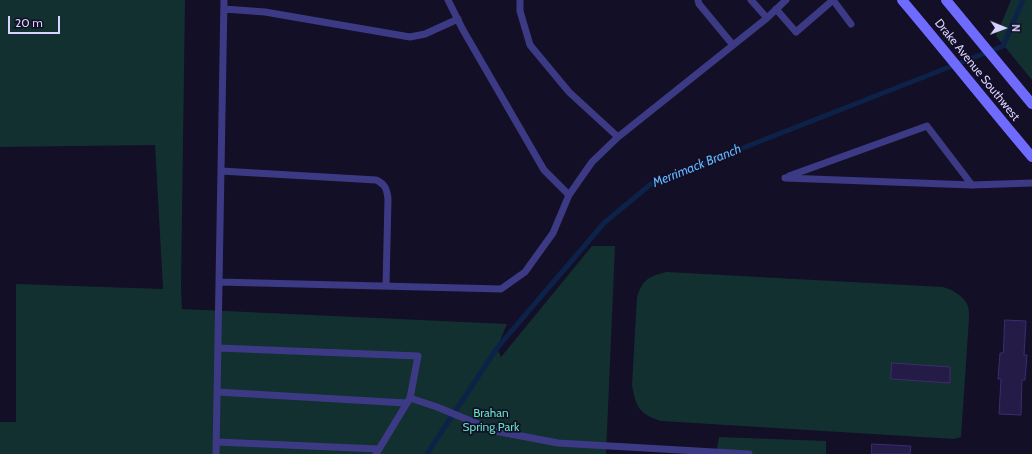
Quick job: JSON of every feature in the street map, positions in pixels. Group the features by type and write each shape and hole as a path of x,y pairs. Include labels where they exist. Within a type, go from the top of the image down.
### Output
{"street":[{"name":"Drake Avenue Southwest","path":"902,0 1032,157"},
{"name":"Drake Avenue Southwest","path":"946,0 1032,104"}],"lane":[{"path":"216,454 224,0"},
{"path":"448,0 544,170 569,195"},
{"path":"520,0 520,11 530,45 569,92 618,138"},
{"path":"698,0 699,4 733,45"},
{"path":"751,0 767,18"},
{"path":"219,282 501,289 525,272 553,233 569,195 592,162 618,138 767,18 786,0"},
{"path":"776,9 796,32 833,0 851,24"},
{"path":"224,9 265,12 410,37 425,34 458,19"},
{"path":"972,185 927,126 785,178 972,185 1032,183"},
{"path":"221,171 376,180 383,183 387,189 388,199 386,286"},
{"path":"217,442 378,452 408,400 418,356 218,348"},
{"path":"217,392 408,400 437,407 495,431 558,443 749,454"}],"green space":[{"name":"Brahan Spring Park","path":"0,0 185,0 181,287 182,309 507,324 497,348 501,357 592,246 615,246 606,454 0,454 0,422 16,422 16,284 163,289 155,145 0,147"},
{"path":"1011,0 1032,0 1032,80 996,36"},
{"path":"667,272 943,287 951,290 961,296 966,302 969,312 961,437 954,439 661,421 648,416 637,404 632,385 637,297 644,282 651,277"},
{"path":"719,437 826,441 826,454 716,454"}],"building":[{"path":"1005,320 1026,321 1024,355 1027,355 1025,380 1022,380 1021,415 999,414 1001,379 998,379 1000,353 1003,353"},
{"path":"892,363 950,367 950,383 891,379"},
{"path":"872,444 911,446 910,454 872,454"}],"waterway":[{"name":"Merrimack Branch","path":"427,454 497,348 604,223 651,184 1003,46 1023,0"}]}
